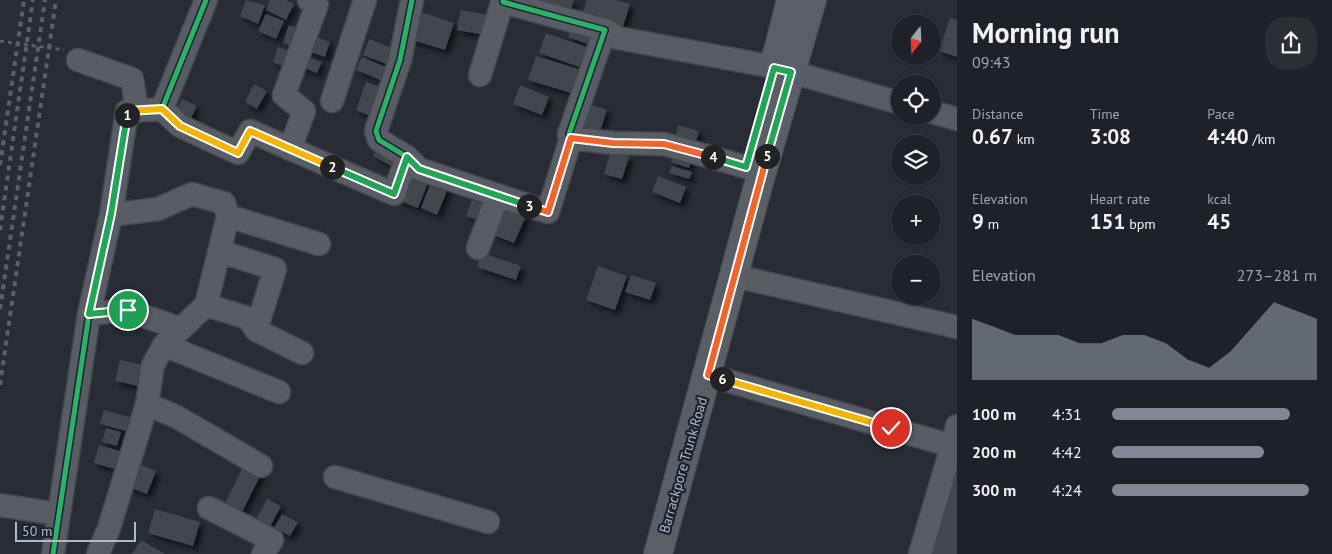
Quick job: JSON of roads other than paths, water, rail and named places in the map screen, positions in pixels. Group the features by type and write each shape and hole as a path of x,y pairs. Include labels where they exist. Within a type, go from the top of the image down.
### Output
{"main road":[{"name":"Barrackpore Trunk Road","path":"658,554 735,276 782,70 791,0"},
{"name":"Barrackpore Trunk Road","path":"640,554 746,167 782,70 812,0"}],"street":[{"path":"162,109 206,0"},
{"path":"290,149 304,111 284,95 317,4 309,0"},
{"path":"332,101 365,0"},
{"path":"412,0 400,60 376,131 379,140 407,157 419,169 548,212 571,138 570,134 605,30"},
{"path":"480,75 503,1 572,9 618,38 782,70 891,100"},
{"path":"78,60 132,79 137,110"},
{"path":"53,554 89,314 111,214 127,111 162,109 180,126 238,153 250,131 394,194 407,157"},
{"path":"941,115 957,119"},
{"path":"571,138 613,143 664,144 746,167"},
{"path":"98,554 109,528 146,404 153,365 164,345 206,305 228,216 224,203 192,194 158,209 111,214"},
{"path":"478,248 498,195"},
{"path":"228,216 319,244"},
{"path":"219,251 275,270 256,330"},
{"path":"735,276 957,327"},
{"path":"206,305 248,318 256,330 302,353"},
{"path":"89,314 128,310 181,328"},
{"path":"164,345 279,392"},
{"path":"708,375 955,436 920,554"},
{"path":"146,404 177,417 261,466"},
{"path":"335,477 488,522"},
{"path":"0,505 58,514"},
{"path":"209,508 272,540 263,554"}],"railway":[{"path":"0,165 24,0"},
{"path":"0,230 33,0"},
{"path":"0,309 45,0"},
{"path":"0,385 56,0"}]}
